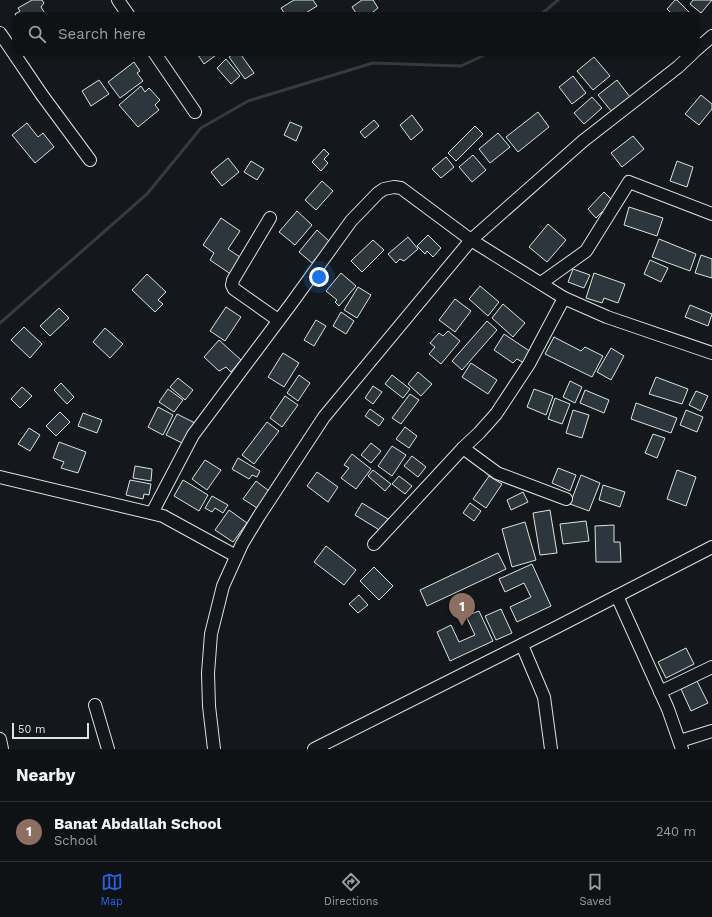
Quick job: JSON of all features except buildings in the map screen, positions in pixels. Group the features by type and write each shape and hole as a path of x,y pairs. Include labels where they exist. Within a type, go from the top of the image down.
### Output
{"street":[{"path":"118,0 126,12"},
{"path":"0,33 12,51"},
{"path":"700,47 712,36"},
{"path":"16,56 42,95 90,160"},
{"path":"157,56 195,112"},
{"path":"214,749 209,706 208,672 211,634 223,586 242,544 324,418 471,240 583,141 678,67 690,56"},
{"path":"541,283 586,251 629,182 712,214"},
{"path":"152,513 192,434 351,221 384,189 394,186 400,188 471,240 564,298 606,317 712,353"},
{"path":"270,218 232,280 232,285 234,289 278,320"},
{"path":"374,544 496,414 529,364 564,298"},
{"path":"463,448 497,473 566,499"},
{"path":"0,477 163,516 236,556"},
{"path":"314,749 712,547"},
{"path":"617,596 668,709 681,745 712,731"},
{"path":"522,644 544,697 551,749"},
{"path":"660,692 712,667"},
{"path":"94,705 108,749"},
{"path":"0,739 2,749"}],"waterway":[{"path":"544,12 558,0"},
{"path":"0,323 147,194 201,128 248,101 373,63 461,66 482,56"}],"place":[{"name":"Banat Abdallah School","path":"462,626"}]}
